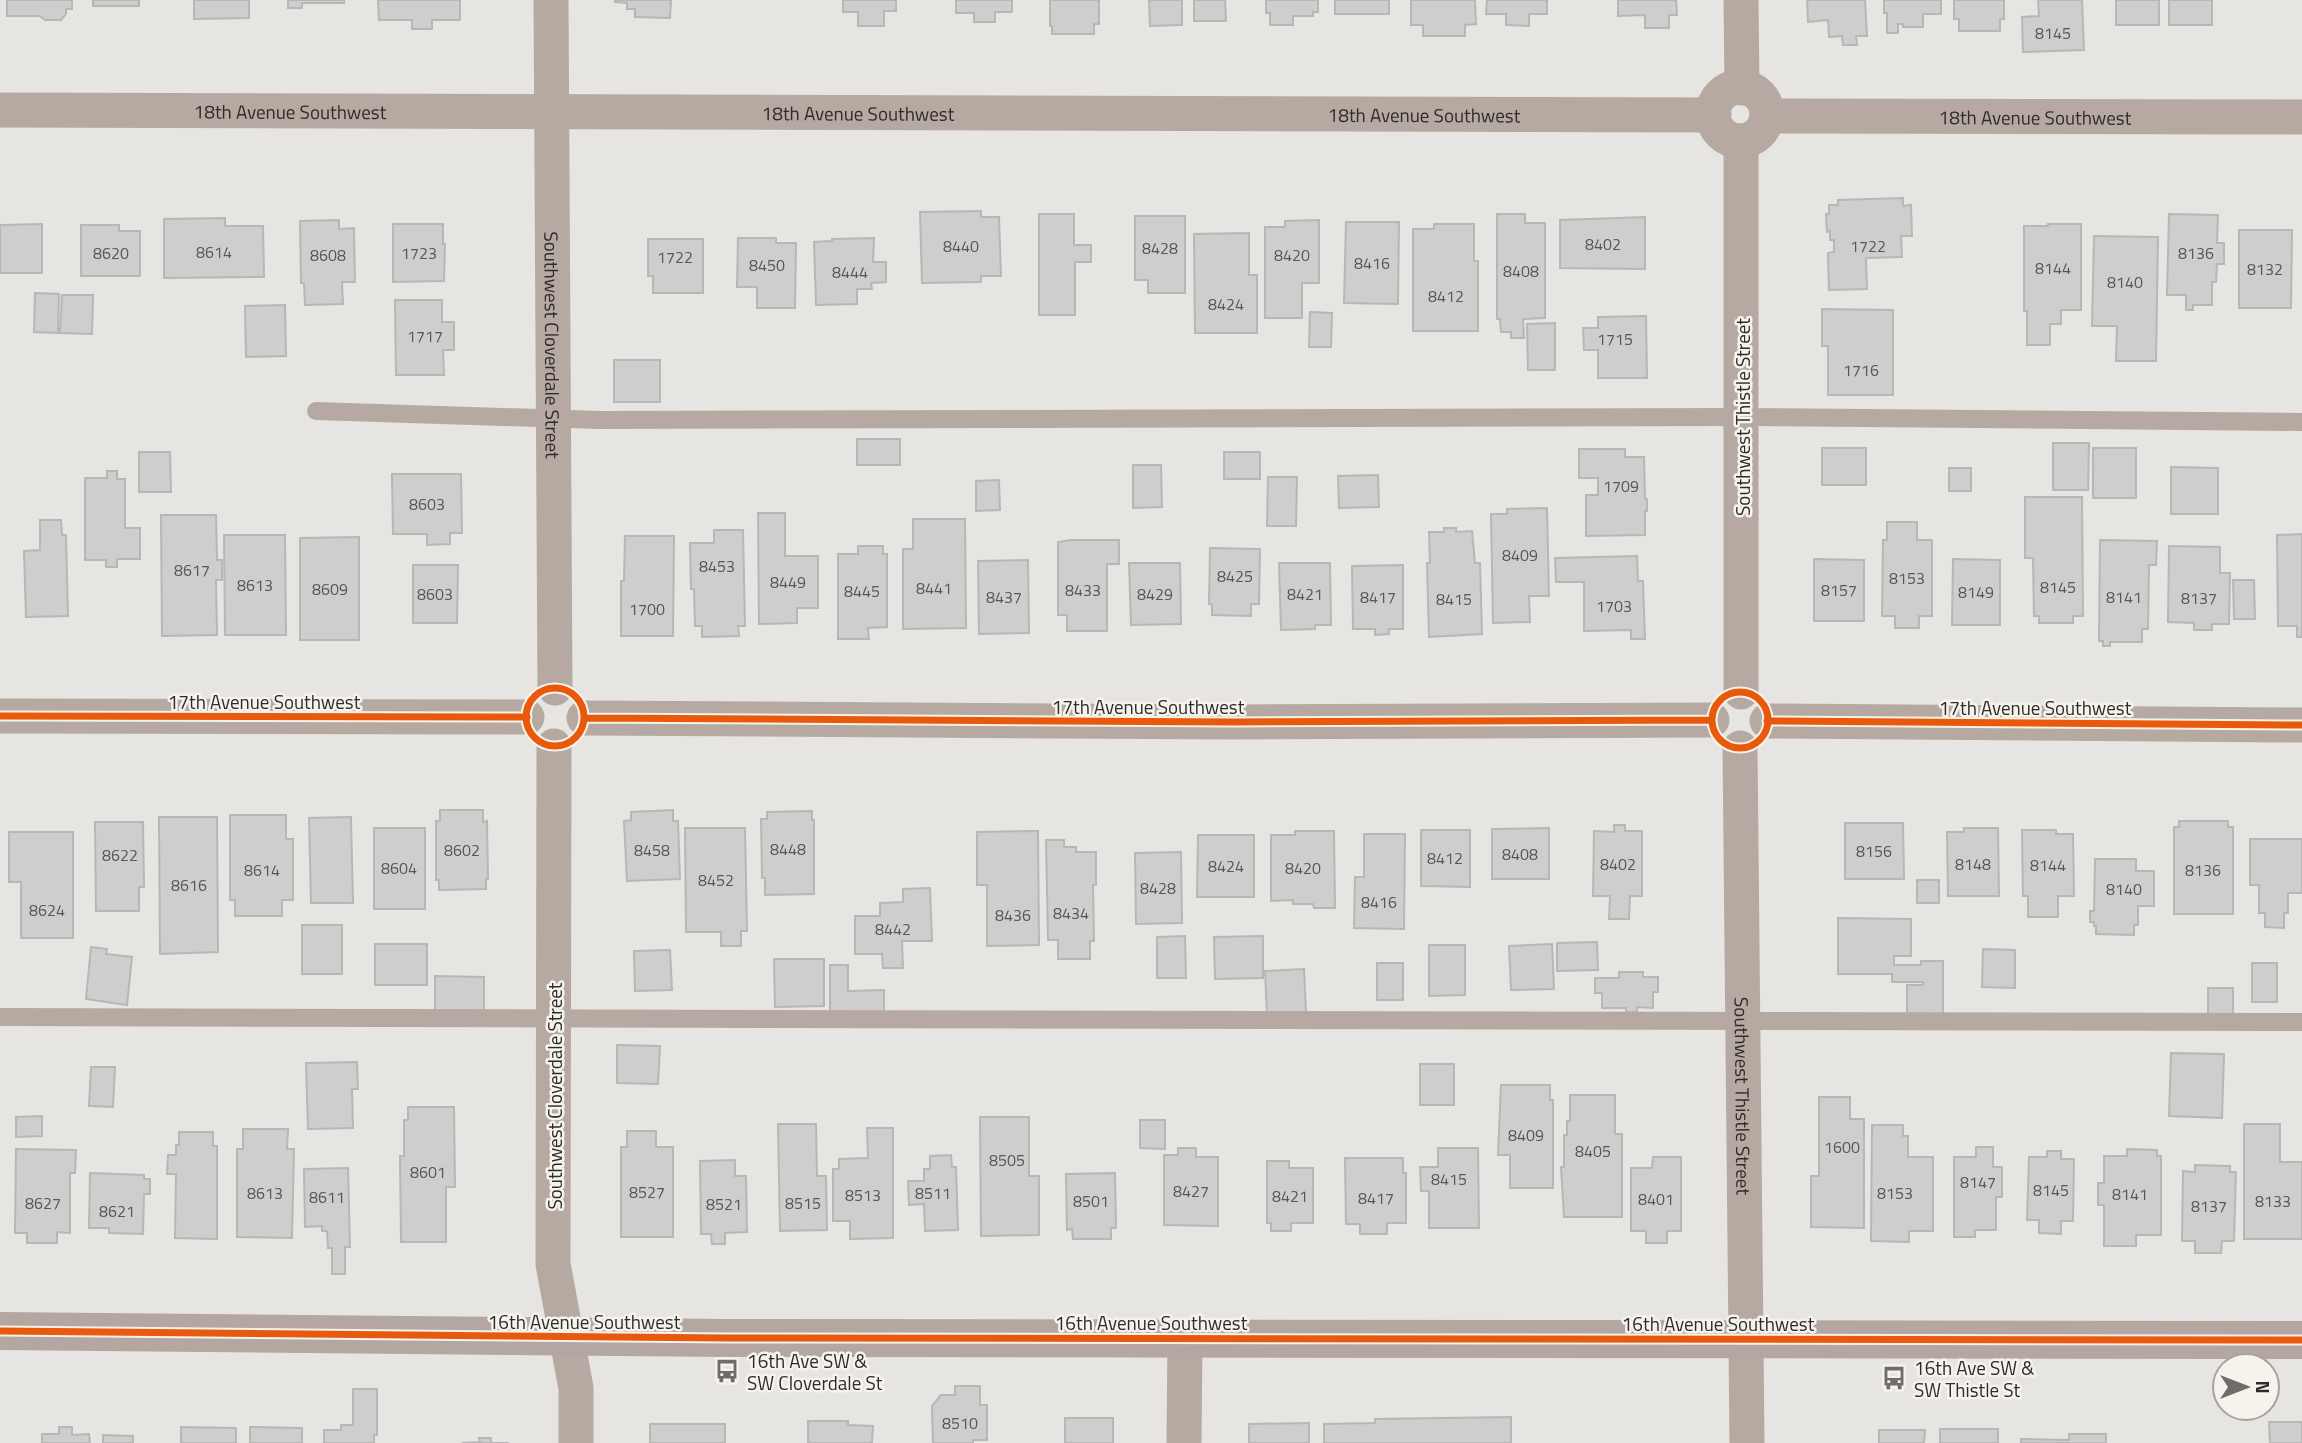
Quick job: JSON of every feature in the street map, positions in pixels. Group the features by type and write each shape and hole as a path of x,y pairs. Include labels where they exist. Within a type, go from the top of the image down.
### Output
{"street":[{"name":"Southwest Cloverdale Street","path":"551,0 555,688"},
{"path":"1741,0 1742,88"},
{"path":"1742,88 1753,90 1759,95 1765,103 1767,116 1763,130 1756,137 1741,141 1722,134 1716,127 1714,115 1721,95 1728,90 1742,88"},
{"name":"18th Avenue Southwest","path":"0,110 1714,115"},
{"name":"18th Avenue Southwest","path":"1767,116 2302,117"},
{"name":"Southwest Thistle Street","path":"1741,141 1741,692"},
{"path":"555,688 575,696 581,704 584,718 580,733 573,740 554,746 536,739 530,732 527,717 534,697 555,688"},
{"path":"1741,692 1754,695 1761,701 1768,721 1763,737 1755,744 1740,748 1720,740 1712,720 1715,707 1721,699 1741,692"},
{"name":"17th Avenue Southwest","path":"0,716 527,717"},
{"name":"17th Avenue Southwest","path":"584,718 1234,722 1712,720"},
{"name":"17th Avenue Southwest","path":"1768,721 2302,725"},
{"name":"Southwest Cloverdale Street","path":"554,746 553,1264 576,1388 576,1443"},
{"name":"Southwest Thistle Street","path":"1740,748 1747,1443"},
{"name":"16th Avenue Southwest","path":"0,1331 568,1336 2302,1340"},
{"path":"1184,1443 1185,1338"}],"lane":[{"path":"316,411 554,419 1742,417 2302,422"},
{"path":"0,1017 2302,1022"}],"building":[{"path":"7,0 72,0 72,9 66,9 61,20 45,20 40,16 7,16"},
{"path":"93,0 139,0 139,6 93,6"},
{"path":"194,0 249,0 249,18 194,19"},
{"path":"288,0 344,0 344,3 302,3 302,8 288,8"},
{"path":"378,0 460,0 460,20 432,20 432,29 412,29 412,20 379,20"},
{"path":"615,0 671,0 670,18 635,17 635,9 627,9 627,3"},
{"path":"843,0 896,0 896,11 884,11 884,26 858,26 858,12 843,12"},
{"path":"956,0 1012,0 1012,12 995,12 995,22 974,22 974,13 956,13"},
{"path":"1050,0 1099,0 1099,24 1094,24 1094,34 1052,34"},
{"path":"1149,0 1182,0 1182,25 1150,26"},
{"path":"1194,0 1225,0 1226,21 1194,21"},
{"path":"1266,0 1318,0 1318,12 1313,12 1313,16 1293,16 1293,25 1270,25"},
{"path":"1335,0 1389,0 1389,14 1335,14"},
{"path":"1411,0 1475,0 1476,24 1465,25 1465,36 1423,36 1423,25 1411,25"},
{"path":"1487,0 1547,0 1547,14 1529,14 1529,26 1506,25 1506,14 1486,14"},
{"path":"1618,0 1676,0 1677,15 1669,15 1669,28 1645,28 1645,15 1618,16"},
{"path":"1807,0 1865,0 1867,36 1856,36 1857,45 1843,45 1842,36 1829,37 1828,20 1808,22"},
{"path":"1884,0 1941,0 1941,14 1923,14 1923,27 1903,27 1903,24 1898,24 1898,33 1887,33"},
{"path":"1954,0 2004,0 2004,19 2000,19 2000,31 1959,31 1959,19 1954,19"},
{"path":"2038,0 2082,0 2084,50 2023,52 2022,17 2039,16"},
{"path":"2116,0 2159,0 2159,25 2116,25"},
{"path":"2169,0 2212,0 2212,25 2169,25"},
{"path":"1903,198 1903,206 1911,205 1912,236 1901,236 1902,257 1866,258 1867,289 1829,290 1828,253 1834,252 1834,240 1830,240 1830,231 1827,232 1826,214 1829,214 1829,205 1838,205 1838,200"},
{"path":"981,211 981,217 999,217 1001,276 981,276 981,282 922,283 920,212"},
{"path":"1039,214 1074,214 1074,245 1091,245 1091,262 1075,262 1075,315 1039,315"},
{"path":"1497,214 1525,214 1525,223 1545,223 1545,318 1523,319 1524,338 1511,338 1511,332 1501,332 1500,319 1497,319"},
{"path":"2169,214 2218,215 2217,243 2224,243 2224,264 2217,264 2216,282 2212,282 2212,305 2193,305 2193,310 2186,310 2186,295 2167,295"},
{"path":"1135,216 1185,216 1185,293 1148,293 1148,280 1135,280"},
{"path":"1645,217 1645,269 1560,268 1560,220"},
{"path":"225,218 225,226 263,226 264,277 164,278 164,219"},
{"path":"339,220 339,229 354,228 355,282 342,282 343,304 305,305 304,283 301,283 300,221"},
{"path":"1319,220 1319,283 1302,283 1302,318 1265,318 1265,227 1285,227 1285,221"},
{"path":"1346,222 1399,222 1398,304 1344,303"},
{"path":"42,224 42,273 0,273 0,225"},
{"path":"393,224 443,224 444,281 393,282"},
{"path":"1434,224 1474,224 1474,261 1478,261 1478,331 1413,331 1413,229 1434,229"},
{"path":"2081,224 2081,310 2061,310 2061,324 2050,324 2050,345 2027,345 2027,311 2024,311 2024,226"},
{"path":"81,225 119,225 119,231 140,231 140,276 81,276"},
{"path":"2239,230 2292,230 2291,308 2239,308"},
{"path":"1249,233 1249,275 1257,275 1257,333 1195,333 1194,234"},
{"path":"2094,236 2158,237 2156,361 2116,361 2117,326 2092,326"},
{"path":"738,238 776,238 776,243 796,243 795,308 757,308 757,287 737,287"},
{"path":"874,238 873,262 886,262 886,282 871,283 872,289 857,289 857,304 816,305 814,242"},
{"path":"648,239 703,239 703,293 653,293 653,276 648,276"},
{"path":"35,293 59,294 58,333 34,332"},
{"path":"62,295 93,295 92,334 60,333"},
{"path":"395,300 442,300 442,322 454,322 454,350 443,350 444,375 396,375"},
{"path":"285,305 286,356 246,357 245,306"},
{"path":"1822,309 1893,310 1893,395 1828,395 1828,346 1822,346"},
{"path":"1310,312 1332,313 1331,347 1309,347"},
{"path":"1646,316 1647,378 1598,378 1598,350 1584,350 1583,328 1598,328 1598,317"},
{"path":"1555,323 1555,370 1528,370 1527,324"},
{"path":"614,360 660,360 660,402 614,402"},
{"path":"857,439 900,439 900,465 857,465"},
{"path":"2053,443 2089,443 2088,490 2053,490"},
{"path":"1822,448 1866,448 1866,485 1822,485"},
{"path":"2093,448 2136,448 2136,498 2093,498"},
{"path":"1579,449 1625,449 1625,457 1644,457 1647,499 1645,535 1586,536 1586,495 1598,495 1598,478 1579,478"},
{"path":"139,452 170,452 171,492 139,492"},
{"path":"1224,452 1260,452 1260,479 1224,479"},
{"path":"1133,465 1161,465 1162,507 1133,508"},
{"path":"2171,467 2218,468 2218,514 2171,514"},
{"path":"1949,468 1971,468 1971,491 1949,491"},
{"path":"107,471 117,471 117,479 125,479 125,528 140,528 140,559 117,559 117,567 106,567 106,560 85,560 85,478 107,478"},
{"path":"392,474 461,474 462,533 450,533 450,544 427,545 427,534 393,534"},
{"path":"1378,475 1379,507 1339,508 1338,476"},
{"path":"1268,477 1297,477 1296,526 1267,526"},
{"path":"999,480 1000,510 976,511 976,481"},
{"path":"2025,497 2082,497 2083,616 2073,616 2073,623 2039,623 2039,616 2034,616 2033,558 2025,558"},
{"path":"1547,508 1549,596 1529,596 1530,622 1493,623 1491,514 1507,514 1507,509"},
{"path":"758,513 785,513 785,556 818,556 818,608 797,608 797,623 759,624"},
{"path":"161,515 216,515 217,560 222,560 222,580 216,580 217,635 162,636"},
{"path":"913,519 965,519 966,628 903,629 903,549 913,549"},
{"path":"40,520 61,520 62,535 66,535 68,616 26,617 24,551 40,550"},
{"path":"1887,522 1917,522 1917,540 1932,540 1932,616 1919,616 1919,628 1895,628 1895,616 1882,616 1883,540 1887,540"},
{"path":"1444,528 1456,528 1456,532 1472,531 1475,563 1480,563 1482,634 1429,637 1429,532 1444,532"},
{"path":"714,530 743,530 745,626 738,626 739,636 702,637 702,626 695,626 690,543 714,543"},
{"path":"2302,534 2302,637 2297,637 2297,626 2278,626 2277,535"},
{"path":"224,535 285,535 286,635 225,635"},
{"path":"625,536 674,536 673,636 621,636 621,581 624,581"},
{"path":"359,537 359,640 300,640 300,538"},
{"path":"1119,540 1119,564 1107,564 1107,631 1067,631 1067,615 1058,615 1058,542"},
{"path":"2100,540 2157,541 2156,565 2149,565 2148,629 2142,629 2142,642 2110,642 2110,646 2103,646 2103,641 2099,641"},
{"path":"858,546 883,546 883,554 887,554 887,627 868,628 869,639 838,639 838,554 858,554"},
{"path":"2169,546 2220,547 2220,573 2230,573 2229,624 2212,624 2212,630 2194,630 2194,623 2168,622"},
{"path":"1210,548 1260,549 1259,604 1251,604 1251,616 1212,615 1212,604 1209,604"},
{"path":"1637,556 1638,581 1643,581 1645,639 1631,639 1631,630 1584,631 1584,582 1556,582 1555,558"},
{"path":"1814,559 1864,560 1864,621 1814,621"},
{"path":"1953,559 2000,560 2000,625 1952,625"},
{"path":"1028,560 1029,633 979,634 978,561"},
{"path":"1129,563 1180,563 1181,624 1131,625"},
{"path":"1279,563 1330,563 1331,625 1315,625 1315,629 1281,630"},
{"path":"413,565 458,565 457,623 413,623"},
{"path":"1403,565 1403,629 1389,629 1389,634 1375,635 1375,629 1353,629 1352,566"},
{"path":"2233,580 2254,580 2255,619 2234,619"},
{"path":"440,810 483,810 483,822 487,821 486,889 439,890 439,880 436,880 436,821 440,821"},
{"path":"673,810 673,821 678,821 680,879 627,881 624,821 631,820 631,812"},
{"path":"812,811 814,894 765,895 765,878 762,878 761,819 767,819 767,812"},
{"path":"230,815 286,815 286,839 293,839 293,900 282,900 282,916 235,916 235,900 230,900"},
{"path":"159,817 217,817 218,952 160,954"},
{"path":"351,817 353,903 311,903 309,818"},
{"path":"2179,821 2228,821 2228,827 2233,827 2233,914 2174,914 2174,827 2179,827"},
{"path":"95,822 143,822 144,887 139,887 139,911 96,911"},
{"path":"1845,823 1903,823 1904,879 1845,879"},
{"path":"1614,825 1625,825 1625,831 1642,831 1642,896 1630,896 1629,919 1609,919 1610,896 1593,896 1594,831 1614,832"},
{"path":"374,828 425,828 425,909 374,909"},
{"path":"685,828 745,828 747,931 741,931 741,946 721,946 721,932 686,932"},
{"path":"1549,828 1549,879 1492,879 1492,829"},
{"path":"1964,828 1998,828 1999,896 1948,896 1947,832 1964,832"},
{"path":"1421,830 1470,830 1470,887 1421,886"},
{"path":"2022,830 2056,830 2056,834 2073,834 2074,896 2058,896 2058,917 2028,917 2028,896 2023,896"},
{"path":"1038,831 1039,945 987,946 987,885 977,885 977,832"},
{"path":"1295,831 1334,831 1335,908 1293,904 1293,900 1271,901 1271,835 1295,835"},
{"path":"9,832 73,832 73,938 21,938 21,882 9,882"},
{"path":"1364,834 1405,834 1404,929 1354,928 1355,877 1364,877"},
{"path":"1198,835 1254,835 1254,897 1197,897"},
{"path":"2250,839 2302,839 2302,893 2288,893 2288,913 2284,913 2284,928 2265,927 2265,913 2259,913 2259,885 2250,885"},
{"path":"1046,840 1064,840 1064,847 1076,847 1076,852 1096,852 1096,885 1093,885 1094,941 1090,941 1090,959 1058,959 1058,940 1048,940"},
{"path":"1181,852 1182,923 1136,924 1135,853"},
{"path":"2095,859 2136,859 2136,871 2154,871 2154,906 2138,906 2138,925 2134,925 2134,935 2096,934 2094,922 2090,922 2090,911 2094,911"},
{"path":"1917,880 1939,880 1939,903 1917,903"},
{"path":"930,888 932,941 902,941 903,968 883,968 882,954 855,954 855,916 880,916 880,903 903,902 903,889"},
{"path":"1838,918 1911,919 1911,956 1894,956 1894,965 1921,965 1921,961 1943,961 1943,1018 1907,1018 1907,985 1923,985 1923,982 1892,982 1892,974 1838,974"},
{"path":"302,925 342,925 342,974 302,974"},
{"path":"1185,936 1186,978 1157,978 1157,937"},
{"path":"1263,936 1263,978 1215,979 1214,937"},
{"path":"1597,942 1598,970 1557,971 1557,943"},
{"path":"375,944 427,944 427,985 375,985"},
{"path":"1552,944 1554,989 1511,990 1509,946"},
{"path":"1429,945 1465,945 1465,995 1429,996"},
{"path":"91,947 107,949 106,954 132,957 127,1005 86,999"},
{"path":"1983,949 2015,950 2015,988 1982,987"},
{"path":"670,950 672,990 635,991 634,951"},
{"path":"774,959 824,959 824,1006 775,1007"},
{"path":"1377,963 1403,963 1403,1000 1377,1000"},
{"path":"2252,963 2277,963 2277,1002 2252,1002"},
{"path":"830,965 848,965 848,991 884,990 884,1014 830,1015"},
{"path":"1304,969 1306,1014 1267,1015 1265,971"},
{"path":"1619,972 1643,972 1643,977 1658,977 1658,992 1653,992 1653,1008 1637,1007 1637,1012 1626,1012 1626,1008 1602,1008 1602,993 1595,993 1595,978 1619,978"},
{"path":"435,976 484,977 484,1011 435,1011"},
{"path":"2208,988 2233,988 2233,1014 2208,1014"},
{"path":"617,1045 660,1046 658,1084 617,1083"},
{"path":"2171,1053 2224,1054 2222,1118 2169,1116"},
{"path":"357,1062 358,1089 352,1089 353,1128 308,1129 306,1063"},
{"path":"1420,1064 1454,1064 1454,1105 1420,1105"},
{"path":"91,1067 115,1067 113,1107 89,1106"},
{"path":"1501,1085 1550,1085 1550,1100 1553,1100 1553,1188 1510,1188 1510,1155 1498,1155"},
{"path":"1570,1095 1615,1095 1615,1134 1622,1134 1622,1217 1564,1217 1561,1167 1564,1167 1564,1135 1567,1135 1567,1121 1570,1121"},
{"path":"1819,1097 1850,1097 1850,1119 1864,1119 1864,1228 1811,1227 1811,1176 1819,1176"},
{"path":"408,1107 454,1107 455,1187 446,1187 446,1242 401,1242 400,1156 404,1156 404,1120 408,1120"},
{"path":"42,1116 42,1136 16,1137 16,1117"},
{"path":"980,1117 1029,1117 1029,1176 1039,1176 1039,1235 981,1236"},
{"path":"1140,1120 1165,1120 1165,1149 1140,1148"},
{"path":"778,1124 816,1124 817,1176 826,1176 827,1230 780,1231"},
{"path":"2244,1124 2280,1124 2280,1162 2302,1162 2302,1239 2244,1239"},
{"path":"1872,1125 1903,1125 1903,1136 1908,1136 1908,1157 1933,1157 1933,1231 1909,1231 1909,1242 1871,1241"},
{"path":"867,1128 893,1128 893,1238 850,1239 850,1221 833,1221 833,1169 839,1169 839,1159 868,1158"},
{"path":"243,1129 288,1129 287,1149 294,1149 292,1238 237,1237 237,1149 243,1149"},
{"path":"627,1131 656,1131 656,1147 673,1147 673,1237 621,1237 621,1147 627,1147"},
{"path":"179,1132 213,1132 213,1146 217,1146 217,1239 175,1238 176,1174 167,1174 168,1155 176,1155"},
{"path":"1976,1147 1993,1147 1993,1167 2002,1167 2002,1197 1996,1197 1996,1230 1975,1230 1975,1237 1954,1237 1954,1157 1976,1157"},
{"path":"1178,1148 1196,1148 1196,1157 1218,1157 1218,1226 1164,1225 1164,1155 1178,1155"},
{"path":"1438,1148 1478,1148 1479,1228 1429,1228 1429,1191 1421,1191 1420,1167 1438,1167"},
{"path":"16,1149 76,1150 75,1173 70,1173 70,1233 57,1232 57,1243 27,1243 27,1233 15,1233"},
{"path":"2127,1149 2157,1150 2157,1156 2161,1156 2161,1235 2136,1235 2136,1246 2104,1246 2104,1205 2098,1205 2098,1183 2104,1183 2104,1156 2127,1156"},
{"path":"2047,1151 2061,1151 2061,1159 2074,1159 2073,1221 2061,1221 2061,1234 2039,1233 2039,1220 2027,1220 2029,1157 2047,1157"},
{"path":"951,1155 952,1167 956,1167 958,1230 925,1231 924,1204 909,1205 908,1181 924,1181 924,1169 930,1169 930,1156"},
{"path":"1653,1157 1681,1157 1681,1231 1667,1231 1667,1243 1646,1243 1646,1231 1631,1231 1631,1168 1652,1168"},
{"path":"1345,1158 1403,1158 1403,1173 1406,1173 1406,1223 1387,1223 1387,1234 1360,1234 1360,1224 1346,1224"},
{"path":"735,1160 735,1176 746,1176 747,1232 725,1233 725,1244 712,1244 711,1234 701,1234 700,1161"},
{"path":"1267,1161 1289,1161 1289,1168 1313,1168 1313,1223 1291,1223 1291,1231 1271,1231 1271,1223 1267,1223"},
{"path":"2195,1165 2230,1166 2230,1172 2236,1172 2234,1241 2222,1241 2221,1253 2195,1253 2195,1241 2182,1241 2183,1171 2195,1172"},
{"path":"348,1168 350,1247 345,1247 345,1274 332,1274 332,1248 328,1248 327,1231 322,1231 322,1226 305,1227 304,1169"},
{"path":"90,1173 144,1175 144,1179 150,1179 150,1194 144,1194 143,1234 109,1233 109,1228 89,1228"},
{"path":"1115,1173 1116,1228 1111,1228 1111,1239 1073,1239 1072,1229 1067,1230 1066,1174"},
{"path":"955,1386 980,1386 980,1405 987,1405 987,1440 973,1440 973,1443 933,1443 932,1406 941,1395 955,1395"},
{"path":"353,1389 377,1389 377,1435 374,1435 374,1443 324,1443 324,1430 341,1430 341,1425 353,1425"},
{"path":"1511,1417 1511,1443 1324,1443 1324,1424 1375,1423 1375,1419"},
{"path":"1065,1418 1113,1418 1113,1443 1065,1443"},
{"path":"808,1421 848,1421 848,1425 873,1426 872,1443 808,1443"},
{"path":"2269,1422 2302,1422 2302,1443 2270,1443"},
{"path":"1309,1423 1309,1443 1249,1443 1249,1424"},
{"path":"650,1424 725,1424 725,1443 650,1443"},
{"path":"59,1427 72,1427 72,1435 89,1434 90,1443 42,1443 42,1434 59,1434"},
{"path":"181,1427 236,1428 236,1443 181,1443"},
{"path":"250,1427 302,1428 302,1443 250,1443"},
{"path":"1940,1429 1998,1429 1998,1443 1940,1443"},
{"path":"1879,1430 1925,1430 1924,1443 1879,1443"},
{"path":"2069,1434 2106,1434 2106,1443 2021,1443 2021,1439 2069,1440"},
{"path":"103,1435 133,1436 133,1443 103,1443"},
{"path":"479,1438 491,1438 491,1443 462,1443 480,1442"}],"cycle path":[{"path":"555,688 571,693 579,701 584,717 579,733 571,741 555,746 539,741 531,733 526,717 531,701 539,693 555,688"},
{"path":"1740,692 1751,694 1760,700 1766,709 1768,720 1766,731 1760,740 1751,746 1740,748 1729,746 1720,740 1714,731 1712,720 1714,709 1720,700 1729,694 1740,692"},
{"path":"0,716 527,717"},
{"path":"584,718 1234,722 1712,720"},
{"path":"1767,721 2302,725"},
{"path":"0,1331 727,1338 2302,1340"}],"place":[{"name":"16th Ave SW & SW Cloverdale St","path":"727,1371"},
{"name":"16th Ave SW & SW Thistle St","path":"1894,1378"}]}
